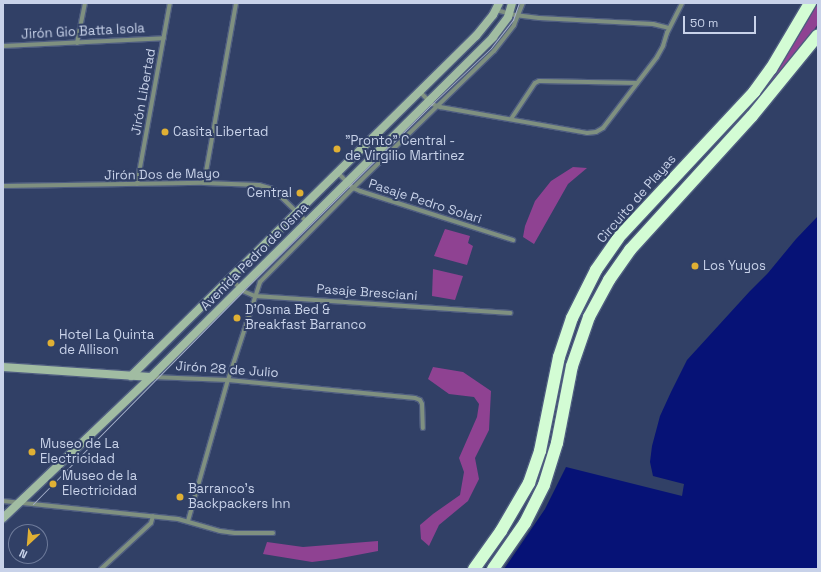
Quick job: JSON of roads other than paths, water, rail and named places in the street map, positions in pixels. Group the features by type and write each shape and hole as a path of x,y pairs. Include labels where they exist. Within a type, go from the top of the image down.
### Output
{"highway":[{"name":"Circuito de Playas","path":"474,569 501,531 529,483 540,451 559,357 572,318 596,270 618,238 754,92 771,69 810,3"},
{"path":"493,569 525,523 544,485 558,443 572,366 589,317 609,280 630,250 752,116 818,35"}],"main road":[{"name":"Avenida Pedro de Osma","path":"3,518 18,502 151,377 307,222 350,185 429,101 493,37 509,14 512,3"},
{"name":"Avenida Pedro de Osma","path":"131,376 337,171 476,36 498,6"},
{"name":"Jirón 28 de Julio","path":"3,366 151,377"}],"street":[{"path":"77,43 85,3"},
{"name":"Jirón Libertad","path":"137,184 170,3"},
{"path":"204,183 236,3"},
{"name":"Avenida Pedro de Osma","path":"188,521 228,380 257,288 265,276 350,185 494,51 509,33 519,16 523,3"},
{"path":"419,91 436,106 587,133 596,132 603,128 657,57 663,46 669,28 682,3"},
{"path":"498,6 509,14 519,16 653,24 669,28"},
{"name":"Jirón Gio Batta Isola","path":"3,46 164,38"},
{"path":"511,119 535,83 539,81 637,83"},
{"name":"Pasaje Pedro Solari","path":"337,171 350,185 513,240"},
{"name":"Jirón Dos de Mayo","path":"3,186 204,183 269,187 273,189 307,222"},
{"name":"Pasaje Bresciani","path":"229,278 240,289 255,296 510,313"},
{"name":"Jirón 28 de Julio","path":"151,377 228,380 415,398 420,400 422,404 423,428"},
{"path":"3,501 153,516 188,521 220,531 235,533 273,533"},
{"path":"101,569 151,523 153,516"}],"tram line":[{"path":"33,504 243,291 432,104 491,48 513,20 519,3"}],"place":[{"name":"Casita Libertad","path":"165,132"},
{"name":"\"Pronto\" Central - de Virgilio Martinez","path":"337,149"},
{"name":"Central","path":"300,193"},
{"name":"Los Yuyos","path":"695,266"},
{"name":"D'Osma Bed & Breakfast Barranco","path":"237,318"},
{"name":"Hotel La Quinta de Allison","path":"51,343"},
{"name":"Museo de La Electricidad","path":"32,452"},
{"name":"Museo de la Electricidad","path":"53,484"},
{"name":"Barranco's Backpackers Inn","path":"180,497"}]}
